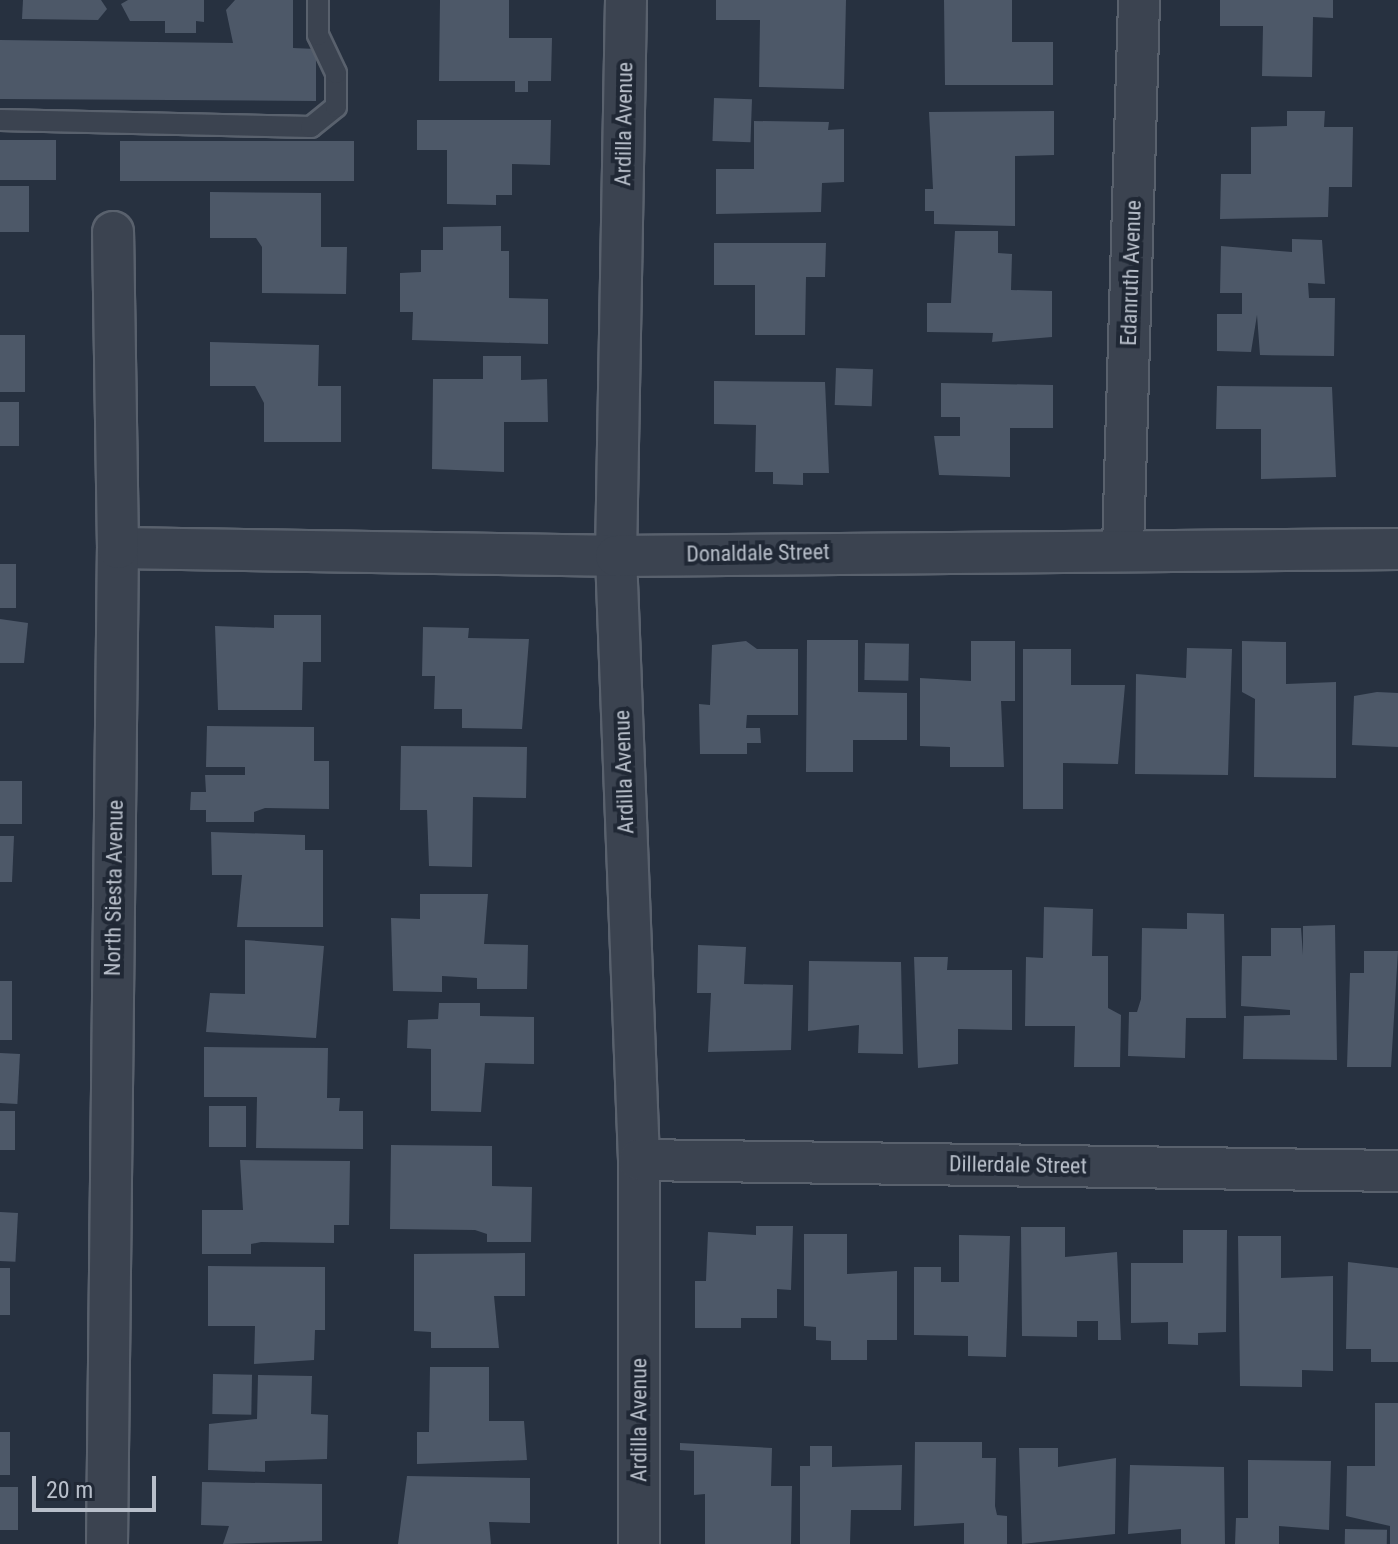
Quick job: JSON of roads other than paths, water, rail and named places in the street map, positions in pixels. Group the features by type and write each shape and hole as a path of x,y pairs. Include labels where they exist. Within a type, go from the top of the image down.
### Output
{"street":[{"name":"Ardilla Avenue","path":"626,0 616,556 639,1160 639,1544"},
{"name":"Edanruth Avenue","path":"1123,547 1139,0"},
{"name":"North Siesta Avenue","path":"107,1544 118,548 113,232"},
{"name":"Donaldale Street","path":"118,548 616,556 1123,547 1398,549"},
{"name":"Dillerdale Street","path":"639,1160 1398,1171"}],"lane":[{"path":"0,120 311,127 336,107 336,73 318,35 318,0"}]}
